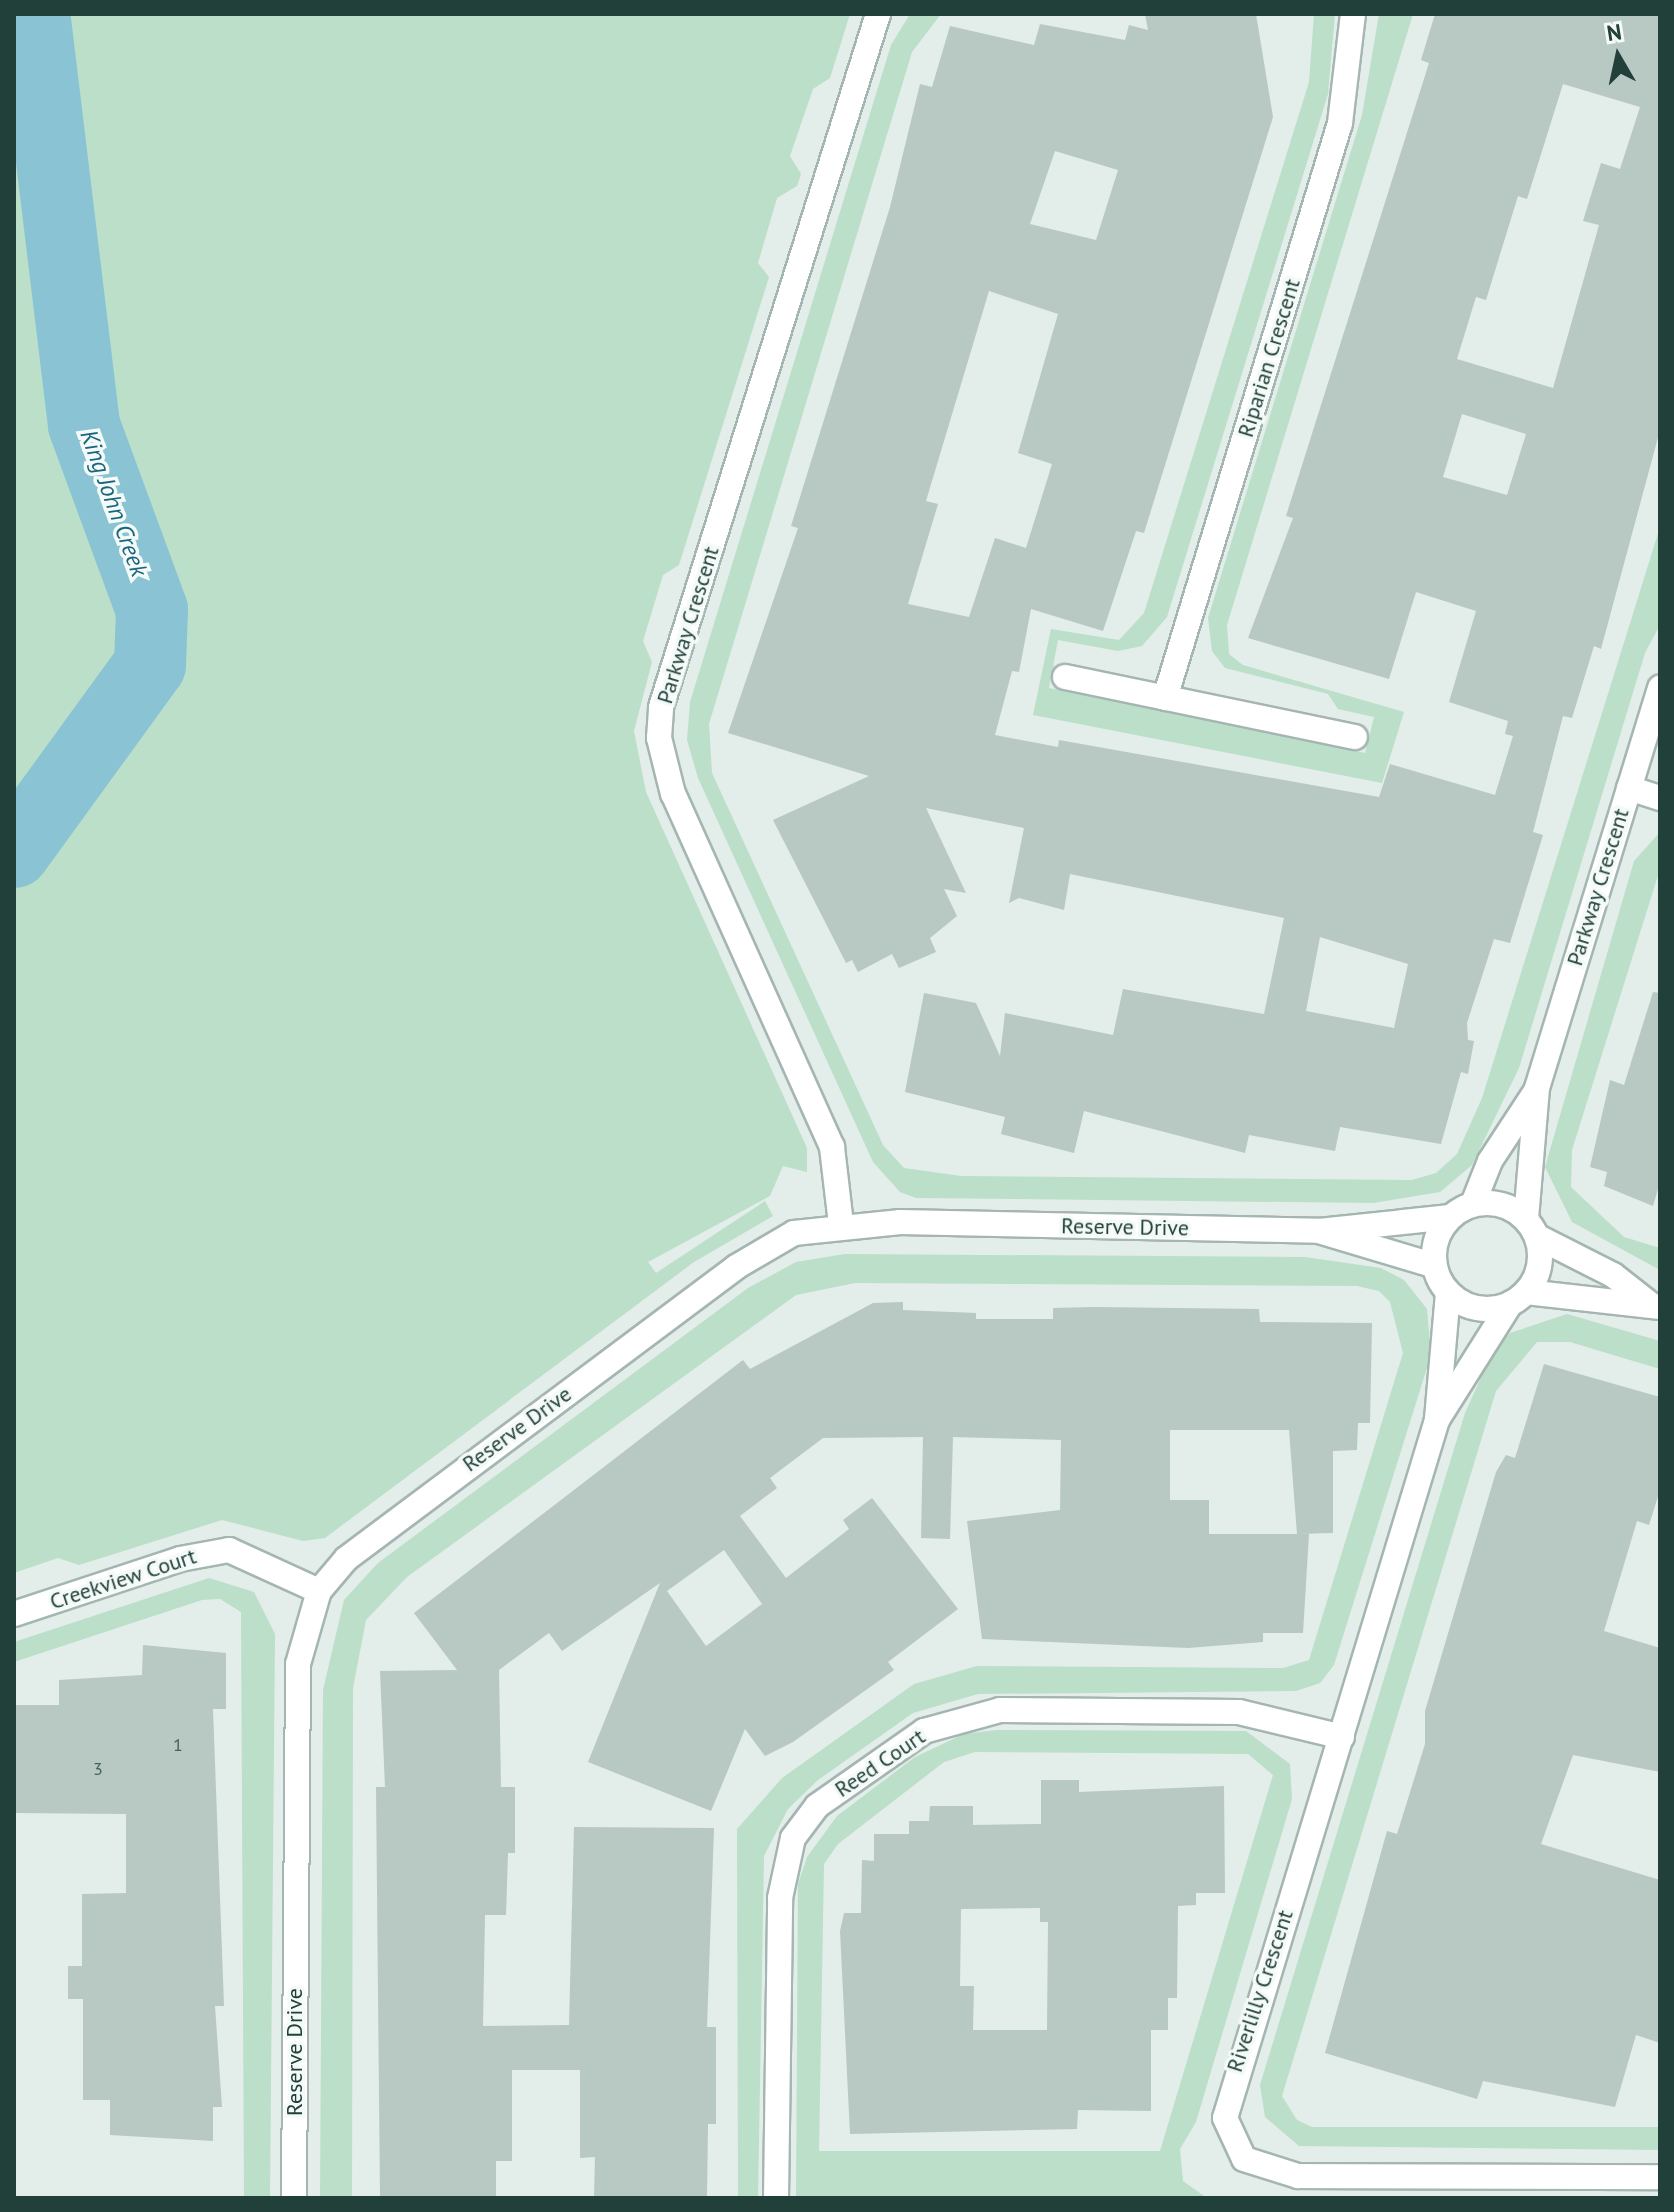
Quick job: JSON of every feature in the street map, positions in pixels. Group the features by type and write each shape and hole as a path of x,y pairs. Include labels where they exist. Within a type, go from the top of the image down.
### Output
{"street":[{"name":"Parkway Crescent","path":"841,1224 832,1147 673,794 659,738 661,707 878,14"},
{"name":"Riparian Crescent","path":"1165,698 1340,123 1353,14"},
{"path":"1065,677 1355,737"},
{"name":"Parkway Crescent","path":"1532,1228 1537,1088 1660,687"},
{"path":"1629,788 1660,798"},
{"name":"Parkway Crescent","path":"1473,1204 1490,1161 1537,1088"},
{"path":"1473,1204 1501,1204 1532,1228 1613,1275 1655,1305 1518,1298 1477,1308 1448,1293 1433,1265 1439,1231 1450,1217 1473,1204"},
{"name":"Reserve Drive","path":"294,2198 298,1664 319,1591 386,1526 736,1267 794,1233 841,1224 1319,1231 1450,1217"},
{"path":"1518,1298 1540,1267 1532,1228"},
{"name":"Reserve Drive","path":"1319,1231 1433,1265"},
{"name":"Riverlilly Crescent","path":"1448,1293 1437,1420 1342,1737 1227,2097 1225,2118 1244,2159 1266,2172 1307,2177 1660,2177"},
{"name":"Riverlilly Crescent","path":"1437,1420 1518,1298"},
{"name":"Creekview Court","path":"14,1614 180,1559 229,1550 319,1591"},
{"name":"Reed Court","path":"776,2198 780,1898 793,1838 817,1806 924,1731 1000,1710 1239,1712 1342,1737"}],"green space":[{"path":"14,14 850,14 830,78 813,89 790,156 801,174 797,186 777,198 758,263 769,277 679,565 663,575 643,641 652,662 634,731 646,792 807,1148 807,1172 783,1166 770,1196 648,1262 656,1273 765,1201 773,1216 694,1262 325,1538 303,1541 222,1520 79,1565 58,1558 14,1573"},
{"path":"910,14 941,14 912,52 709,724 712,773 883,1145 904,1168 961,1176 1412,1180 1436,1173 1457,1154 1482,1098 1660,527 1660,625 1645,653 1519,1068 1472,1165 1440,1192 1373,1203 916,1198 900,1192 873,1162 698,778 687,740 690,702 891,45"},
{"path":"1314,14 1335,14 1328,94 1167,617 1142,646 1118,651 1058,640 1049,688 1365,753 1374,717 1338,709 1328,694 1225,668 1212,651 1208,618 1362,115 1379,14 1413,14 1227,625 1229,654 1243,665 1404,712 1382,783 1033,715 1051,629 1119,640 1144,613 1309,82"},
{"path":"1660,832 1660,869 1572,1150 1571,1187 1624,1237 1660,1248 1660,1270 1572,1222 1545,1167 1634,861"},
{"path":"845,1254 1305,1257 1381,1268 1404,1280 1427,1309 1431,1355 1334,1665 1320,1683 1296,1691 978,1694 913,1713 818,1780 788,1809 764,1856 758,2198 738,2198 737,1829 782,1778 914,1684 977,1666 1283,1668 1309,1660 1403,1353 1390,1302 1379,1291 1357,1286 855,1283 796,1295 407,1577 366,1620 353,1688 352,2198 320,2198 323,1690 344,1600 378,1563 748,1288 796,1262"},
{"path":"1567,1314 1660,1341 1660,1369 1570,1342 1537,1342 1496,1391 1282,2096 1297,2120 1312,2127 1660,2127 1660,2150 1299,2146 1265,2117 1260,2085 1465,1413 1493,1351 1510,1333"},
{"path":"209,1578 254,1592 275,1634 270,2198 244,2198 241,1612 220,1599 202,1600 14,1662 14,1642"},
{"path":"996,1730 1246,1731 1290,1764 1292,1799 1196,2122 1180,2149 1183,2181 1207,2198 796,2198 798,1884 807,1857 837,1816 915,1757 964,1734","holes":["975,1752 1248,1754 1273,1775 1160,2151 819,2151 824,1864 838,1844 944,1762"]}],"building":[{"path":"1145,14 1256,14 1273,117 1144,533 1136,531 1103,631 1031,609 1019,672 1012,671 995,735 1058,747 1059,740 1379,797 1390,764 1495,795 1513,736 1505,734 1508,721 1449,702 1476,611 1416,592 1389,679 1248,638 1293,518 1286,516 1429,63 1421,60 1435,14 1660,14 1660,430 1601,649 1594,646 1572,718 1563,716 1533,832 1543,835 1510,943 1494,939 1467,1023 1468,1040 1474,1041 1468,1074 1461,1072 1441,1144 1340,1127 1335,1151 1249,1135 1245,1153 1084,1111 1074,1153 1001,1134 1005,1117 905,1092 924,993 976,1003 1000,1056 1005,1013 1113,1035 1123,989 1264,1014 1284,918 1070,874 1064,910 1019,898 1009,903 1024,828 926,808 966,893 944,889 957,916 930,938 936,952 899,968 892,954 858,972 852,960 846,963 773,820 869,776 728,733 798,528 791,526 890,207 920,84 932,87 950,26 1034,45 1040,24 1125,40 1129,25 1148,30","holes":["1563,84 1640,107 1620,169 1601,163 1583,221 1599,225 1553,388 1457,359 1476,297 1486,300 1518,196 1527,199","1055,151 1118,170 1096,240 1030,224","989,291 1058,314 1018,453 1052,464 1026,548 995,538 969,617 908,604 938,504 926,501","1462,414 1526,434 1507,495 1443,477","1320,937 1408,964 1394,1028 1306,1011"]},
{"path":"1653,992 1660,993 1660,1182 1653,1206 1604,1186 1607,1172 1590,1167 1610,1080 1624,1085"},
{"path":"903,1302 903,1310 976,1313 976,1319 1053,1319 1053,1308 1094,1307 1259,1309 1260,1322 1372,1323 1370,1423 1358,1423 1357,1450 1333,1451 1333,1533 1297,1534 1309,1534 1303,1633 1263,1633 1263,1642 1188,1648 982,1639 967,1521 1060,1510 1061,1440 953,1437 950,1539 921,1538 923,1437 823,1438 770,1478 777,1488 740,1516 786,1578 849,1529 843,1520 872,1498 958,1609 888,1662 894,1670 793,1742 765,1756 745,1729 711,1811 588,1762 660,1583 562,1651 549,1633 499,1670 501,1787 515,1787 515,1853 508,1853 506,1915 485,1915 483,2026 569,2025 574,1827 714,1828 707,2027 716,2027 716,2124 708,2124 707,2198 594,2198 595,2157 580,2158 580,2070 512,2070 512,2161 496,2161 496,2198 380,2198 376,1787 385,1787 380,1671 457,1670 414,1613 743,1360 750,1369 873,1303","holes":["1170,1430 1289,1430 1297,1534 1209,1534 1209,1500 1170,1500","724,1550 762,1604 706,1646 667,1591"]},
{"path":"1544,1364 1660,1397 1660,1490 1649,1525 1637,1521 1604,1631 1660,1648 1660,1772 1573,1755 1541,1844 1660,1880 1660,2043 1636,2035 1615,2107 1483,2081 1477,2099 1325,2053 1387,1831 1397,1834 1425,1744 1425,1711 1496,1472 1506,1455 1515,1458"},
{"path":"143,1645 226,1653 226,1709 213,1709 224,2006 215,2006 222,2107 213,2107 213,2141 110,2135 110,2100 83,2100 83,1999 68,1999 68,1966 82,1966 82,1894 126,1893 126,1814 14,1813 14,1705 59,1705 59,1680 142,1675"},
{"path":"1041,1780 1079,1780 1079,1792 1224,1786 1225,1893 1196,1893 1196,1905 1178,1906 1177,1998 1168,1998 1168,2030 1151,2030 1151,2111 1078,2110 1077,2129 850,2134 840,1931 844,1913 861,1913 862,1860 874,1861 874,1834 909,1834 909,1821 929,1821 930,1806 973,1806 973,1825 1041,1824","holes":["1040,1908 1040,1922 1048,1922 1047,2030 973,2030 974,1986 960,1986 961,1909"]}],"waterway":[{"name":"King John Creek","path":"14,852 150,665 152,610 84,425 34,14"}]}
